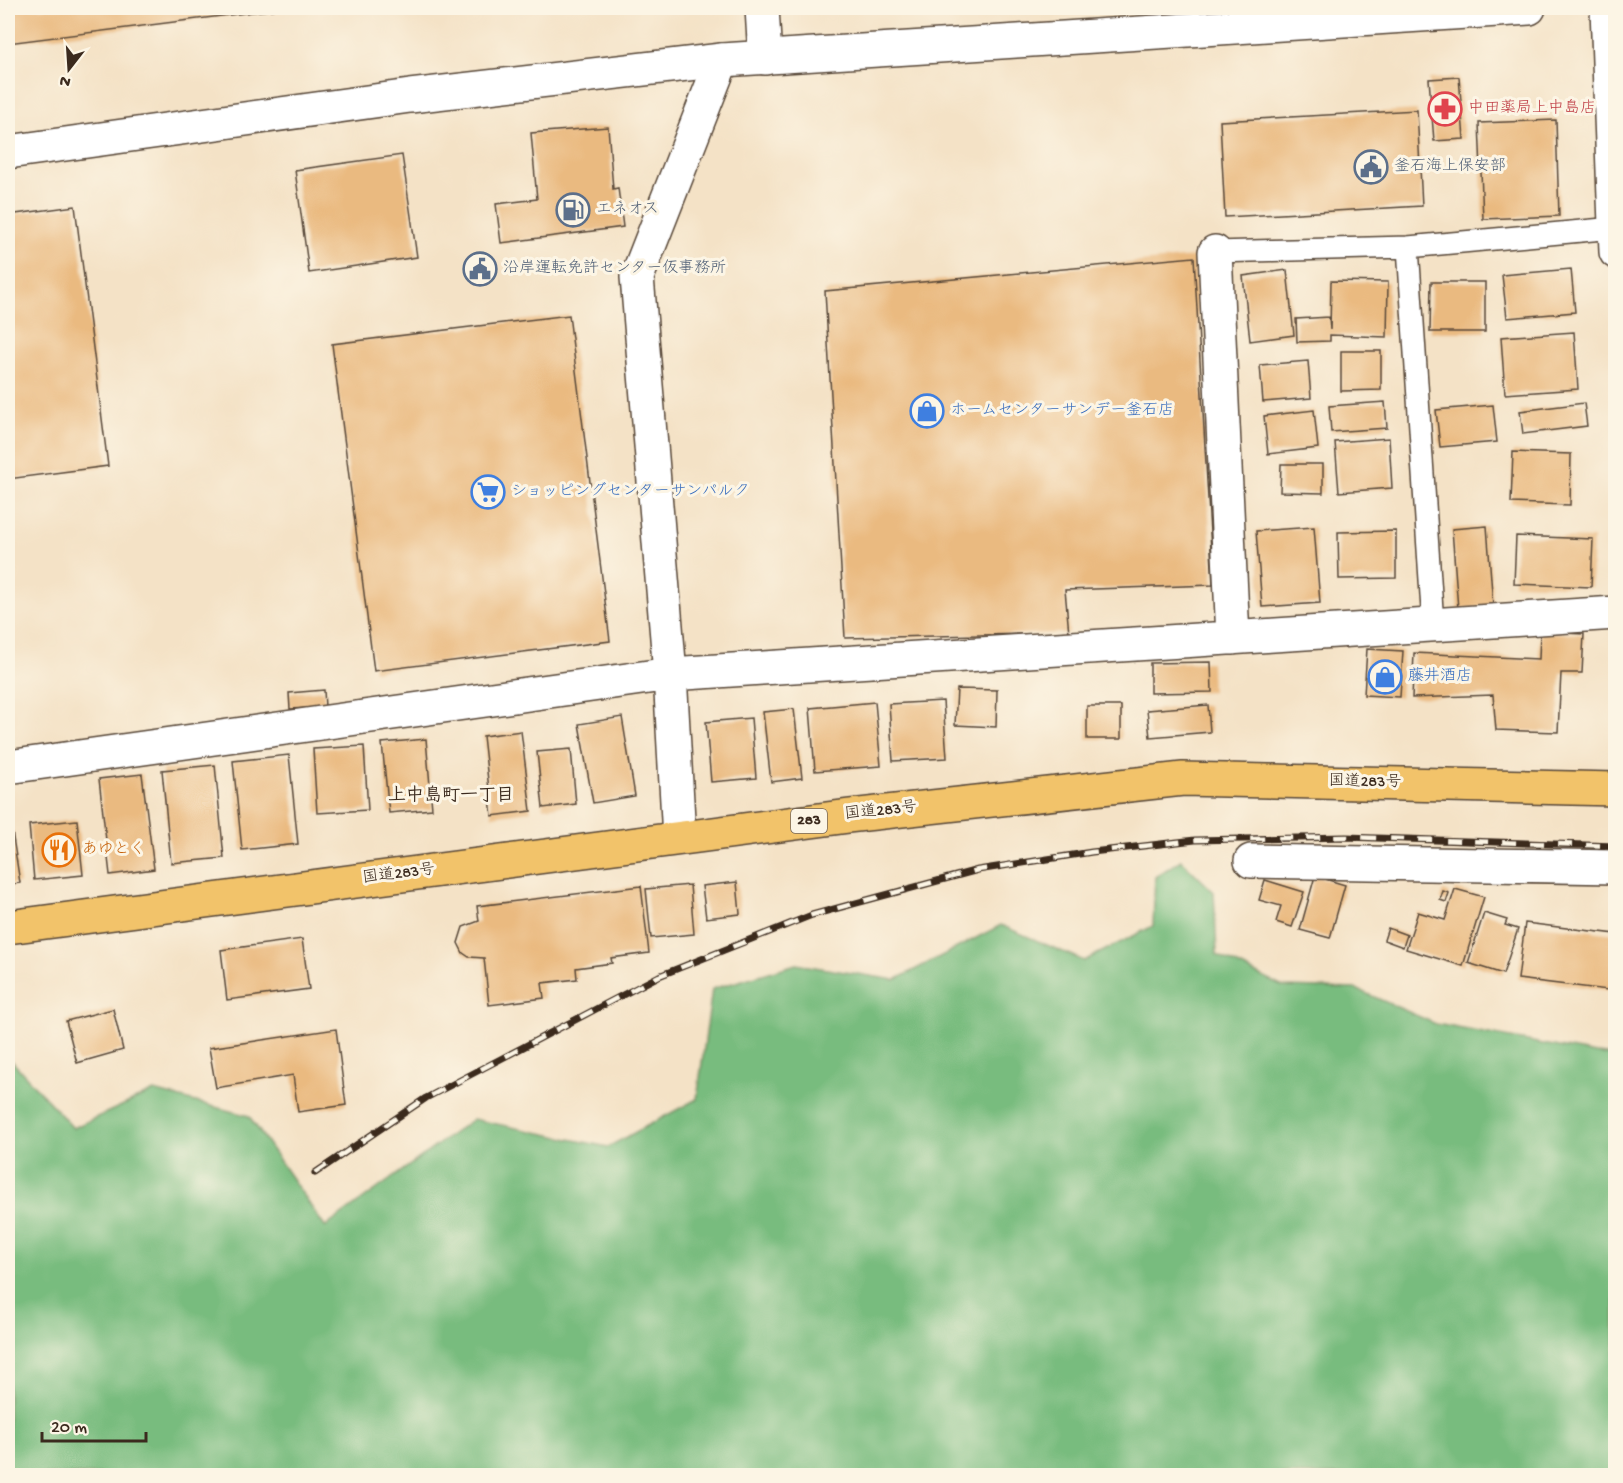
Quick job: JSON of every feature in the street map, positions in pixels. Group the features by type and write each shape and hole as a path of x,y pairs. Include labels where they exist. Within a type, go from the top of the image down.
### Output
{"highway":[{"name":"国道283号","path":"8,927 849,816 1183,779 1616,789"}],"street":[{"path":"762,8 765,58"},
{"path":"8,152 410,96 722,60 1529,8"},
{"path":"1607,8 1615,240"},
{"path":"679,838 670,674 638,277 722,60"},
{"path":"1215,252 1233,638"},
{"path":"8,766 670,674 1616,613"},
{"path":"1251,861 1616,867"}],"lane":[{"path":"1215,252 1615,240"},
{"path":"1408,247 1433,625"}],"green space":[{"path":"1181,860 1214,892 1217,955 1283,987 1356,989 1436,1024 1615,1056 1615,1475 8,1475 8,1057 73,1128 154,1091 249,1116 325,1227 473,1119 608,1147 697,1099 712,989 796,964 895,980 1001,925 1084,961 1153,926 1155,877"}],"building":[{"path":"8,8 277,8 277,9 8,43"},
{"path":"1459,77 1464,139 1434,141 1429,79"},
{"path":"1417,110 1422,206 1225,217 1220,121"},
{"path":"1556,120 1559,216 1483,219 1479,123"},
{"path":"608,127 613,189 618,188 623,227 501,243 496,204 537,199 531,133"},
{"path":"402,155 417,257 309,273 295,170"},
{"path":"75,206 108,466 8,479 8,215"},
{"path":"1194,257 1213,585 1065,590 1069,633 845,638 825,291"},
{"path":"1571,269 1575,312 1507,318 1502,275"},
{"path":"1287,270 1294,335 1250,341 1243,276"},
{"path":"1331,281 1388,282 1387,337 1330,335 1330,341 1297,342 1296,319 1329,317 1330,330"},
{"path":"1431,282 1485,282 1485,332 1430,332"},
{"path":"569,315 610,641 374,671 332,344"},
{"path":"1574,332 1578,389 1505,394 1501,337"},
{"path":"1341,351 1381,351 1381,390 1341,391"},
{"path":"1308,361 1311,398 1263,402 1260,365"},
{"path":"1385,402 1387,428 1331,432 1329,406"},
{"path":"1584,403 1587,426 1523,434 1520,411"},
{"path":"1493,405 1497,442 1440,447 1436,410"},
{"path":"1314,410 1318,448 1268,454 1264,416"},
{"path":"1389,438 1392,488 1339,492 1335,442"},
{"path":"1513,452 1571,454 1570,505 1511,503"},
{"path":"1281,464 1323,464 1323,493 1280,492"},
{"path":"1487,526 1493,606 1458,609 1452,529"},
{"path":"1314,527 1320,603 1262,607 1256,531"},
{"path":"1396,531 1396,578 1339,579 1338,532"},
{"path":"1516,536 1593,539 1591,587 1514,584"},
{"path":"1540,632 1584,634 1582,673 1561,673 1558,732 1496,730 1493,695 1412,698 1414,653 1539,659"},
{"path":"1367,649 1403,651 1400,697 1364,695"},
{"path":"1211,662 1212,692 1150,693 1150,663"},
{"path":"957,689 997,690 996,727 955,725"},
{"path":"324,690 325,707 290,709 289,693"},
{"path":"943,701 947,758 893,761 889,704"},
{"path":"875,702 881,766 815,771 810,708"},
{"path":"1208,705 1210,732 1150,737 1147,710"},
{"path":"1087,706 1121,706 1121,739 1087,739"},
{"path":"794,709 802,778 771,782 763,712"},
{"path":"622,717 635,796 593,803 579,724"},
{"path":"751,718 756,778 711,782 706,722"},
{"path":"521,731 531,811 492,816 483,736"},
{"path":"426,739 432,809 389,813 382,743"},
{"path":"364,746 368,810 317,813 313,749"},
{"path":"571,749 576,804 543,808 537,752"},
{"path":"289,755 298,844 242,850 233,761"},
{"path":"215,765 224,858 171,863 162,770"},
{"path":"142,774 154,869 110,875 99,779"},
{"path":"8,818 10,818 20,883 8,885"},
{"path":"77,820 83,875 34,880 29,825"},
{"path":"1315,876 1345,885 1330,938 1300,930"},
{"path":"1265,880 1304,892 1292,927 1276,922 1281,906 1259,900"},
{"path":"737,882 740,914 706,918 702,886"},
{"path":"690,885 694,934 651,938 646,889"},
{"path":"641,886 649,953 611,958 612,963 576,968 577,979 542,983 544,998 489,1005 484,958 469,957 463,953 458,943 463,927 479,921 477,906"},
{"path":"1455,889 1484,897 1463,966 1406,949 1418,912 1445,920"},
{"path":"1443,891 1449,893 1446,902 1440,900"},
{"path":"1484,913 1507,920 1505,925 1518,929 1503,974 1468,963"},
{"path":"1525,923 1616,934 1616,991 1518,979"},
{"path":"1388,928 1407,935 1403,947 1384,940"},
{"path":"302,939 309,989 227,1000 221,950"},
{"path":"113,1009 123,1050 77,1063 66,1021"},
{"path":"336,1029 346,1105 298,1112 293,1075 216,1088 209,1048"}],"railway":[{"path":"315,1173 426,1098 659,976 812,915 978,870 1092,852 1195,840 1346,837 1616,846"}],"place":[{"name":"中田薬局上中島店","path":"1445,109"},
{"name":"釜石海上保安部","path":"1371,167"},
{"name":"エネオス","path":"573,210"},
{"name":"沿岸運転免許センター仮事務所","path":"480,269"},
{"name":"ホームセンターサンデー釜石店","path":"927,411"},
{"name":"ショッピングセンターサンパルク","path":"488,492"},
{"name":"藤井酒店","path":"1385,677"},
{"name":"あゆとく","path":"59,850"}],"district":[{"name":"上中島町一丁目","path":"451,796"}]}
